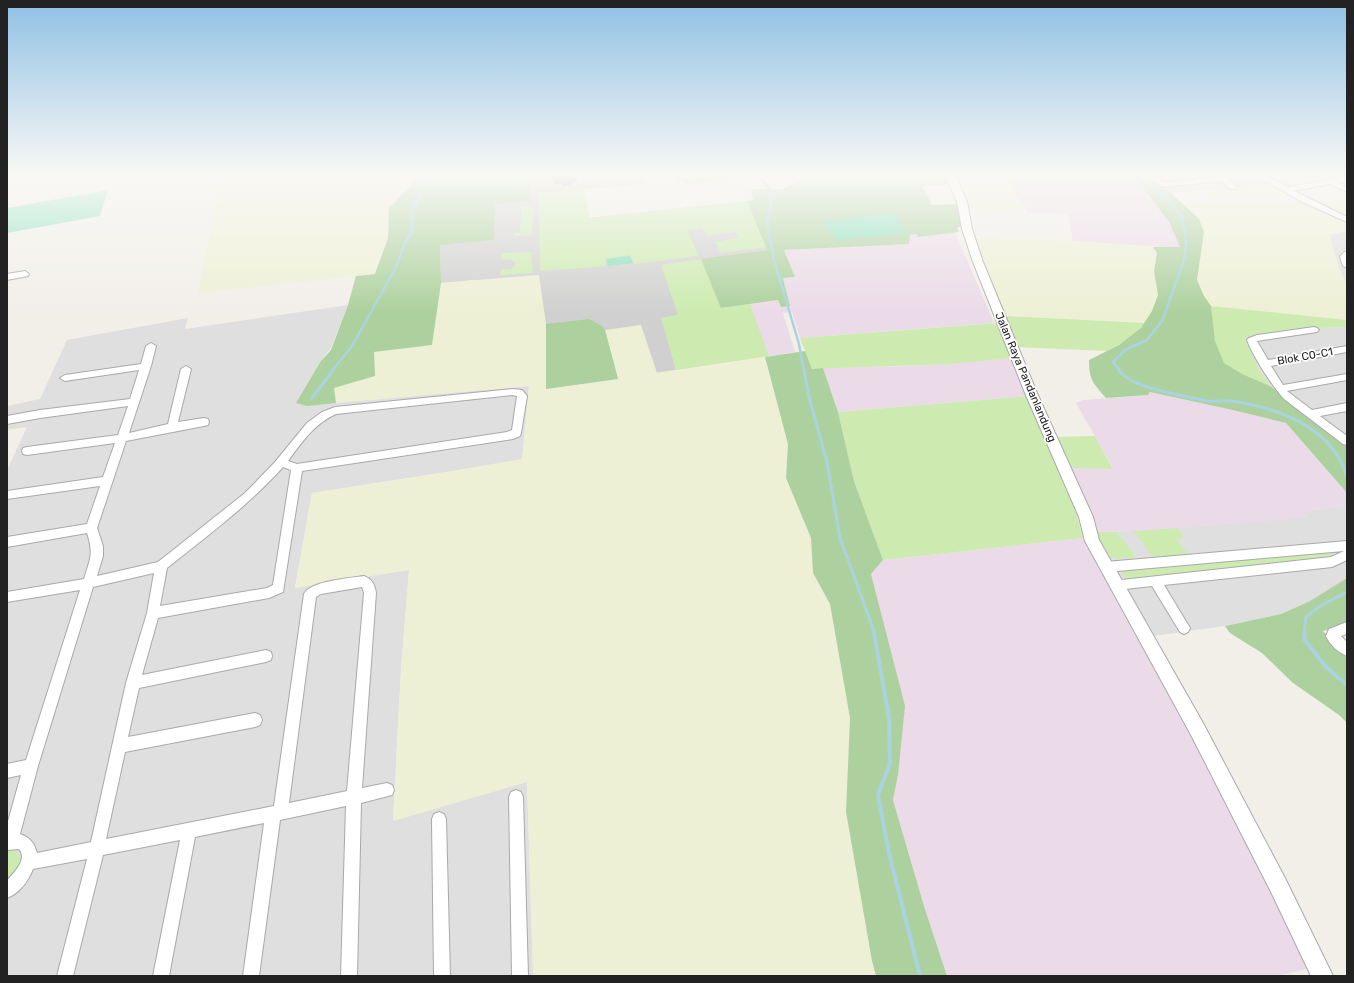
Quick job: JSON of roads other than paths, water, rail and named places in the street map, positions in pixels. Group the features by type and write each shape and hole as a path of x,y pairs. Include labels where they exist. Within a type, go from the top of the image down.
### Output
{"street":[{"name":"Jalan Raya Pandanlandung","path":"965,220 978,262 1031,393 1086,517 1092,542 1197,729 1279,887 1322,976"},
{"path":"1346,254 1344,257 1347,266"},
{"path":"7,277 25,274"},
{"path":"1314,330 1254,338 1252,340 1264,364 1287,397 1347,441"},
{"path":"7,890 23,875 29,862 29,850 26,845 22,842 8,842 97,556 97,546 91,528 146,366 151,346"},
{"name":"Blok C0-C1","path":"1264,364 1347,349"},
{"path":"65,378 146,366"},
{"path":"172,427 186,369"},
{"path":"1280,389 1347,377"},
{"path":"7,597 89,583 161,566 244,499 280,462 302,433 323,415 335,411 512,392 519,392 522,396 517,430 513,435 297,468 280,462"},
{"path":"7,420 40,414 134,402"},
{"path":"1310,414 1347,407"},
{"path":"27,451 122,438 172,427 204,422"},
{"path":"153,613 269,593 279,588 297,468"},
{"path":"7,496 106,481"},
{"path":"7,542 91,528"},
{"path":"1111,576 1347,546"},
{"path":"1111,576 1156,582 1332,562 1347,555"},
{"path":"65,976 97,848 133,683 153,613 161,566"},
{"path":"251,976 310,594 319,589 364,581 369,586 370,593 354,796 349,976"},
{"path":"1156,582 1184,628"},
{"path":"1347,628 1333,632 1332,636 1347,650"},
{"path":"133,683 266,656"},
{"path":"120,746 255,720"},
{"path":"7,771 31,766"},
{"path":"29,862 387,790"},
{"path":"516,797 520,976"},
{"path":"439,819 442,976"},
{"path":"161,976 189,831"}],"waterway":[{"path":"332,371 352,346 395,269 406,241 412,231 411,220"},
{"path":"767,220 774,260 799,344 804,371"},
{"path":"1120,371 1113,362 1125,350 1147,340 1162,321 1183,263 1186,248 1185,230 1182,220"},
{"path":"312,398 333,370"},
{"path":"804,370 809,397 827,462 840,538 875,634"},
{"path":"1119,370 1123,375 1134,382 1165,392 1207,401 1229,401 1250,404 1285,415 1302,423 1317,433 1330,445 1340,460 1347,477"},
{"path":"1304,634 1306,617 1320,606 1347,592"},
{"path":"874,633 889,718 890,763 878,795 889,853 920,976"},
{"path":"1305,633 1304,639 1327,668 1347,685"}]}
